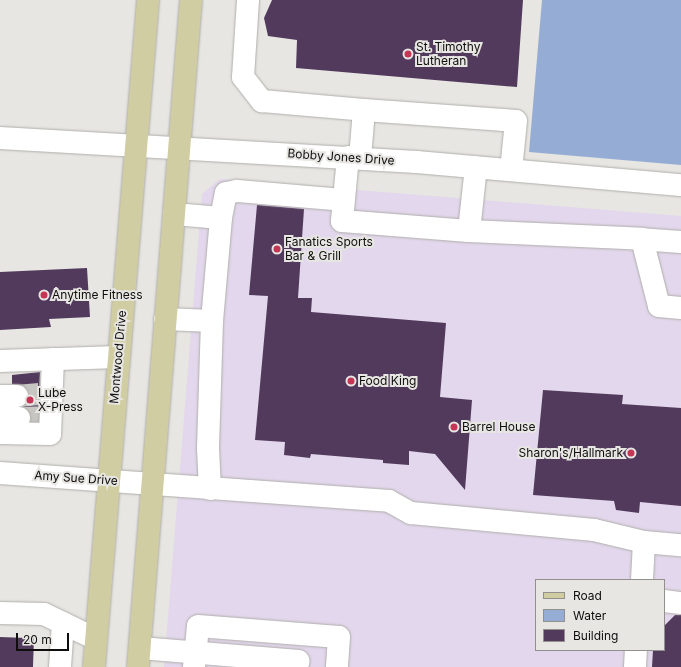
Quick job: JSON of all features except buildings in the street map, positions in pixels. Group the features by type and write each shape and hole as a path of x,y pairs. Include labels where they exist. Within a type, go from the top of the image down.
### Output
{"main road":[{"name":"Montwood Drive","path":"94,667 108,479 148,0"},
{"path":"139,657 191,0"}],"street":[{"path":"248,0 243,77 262,101 364,110 516,120 511,170"},
{"path":"364,110 344,200 342,221 469,231 681,242"},
{"name":"Bobby Jones Drive","path":"0,138 354,158 681,185"},
{"path":"469,231 476,167"},
{"path":"210,489 208,448 212,321 221,218 226,193 237,191 344,200"},
{"path":"174,214 221,218"},
{"path":"642,239 659,306 681,308"},
{"path":"165,319 212,321"},
{"path":"0,361 118,357"},
{"path":"0,434 50,434 47,405 53,359"},
{"name":"Amy Sue Drive","path":"0,473 108,479 210,489 389,502 411,513 594,530 644,542 681,546"},
{"path":"642,579 644,542"},
{"path":"665,601 681,603"},
{"path":"0,613 44,614 96,639"},
{"path":"60,667 63,623"},
{"path":"195,660 198,626 339,637 337,667"},
{"path":"244,656 246,630"},
{"path":"139,657 195,660 244,656 284,663 289,633"},
{"path":"635,667 636,651"}],"shaded area":[{"path":"220,179 681,216 681,667 164,667 202,194"}],"water":[{"path":"542,0 681,0 681,165 529,152"}],"tunnel":[{"path":"17,396 42,394"},
{"path":"19,418 43,417"}],"place":[{"name":"St. Timothy Lutheran","path":"408,54"},
{"name":"Fanatics Sports Bar & Grill","path":"277,249"},
{"name":"Anytime Fitness","path":"44,295"},
{"name":"Food King","path":"351,381"},
{"name":"Lube X-Press","path":"30,400"},
{"name":"Barrel House","path":"454,427"},
{"name":"Sharon's/Hallmark","path":"631,453"}]}
